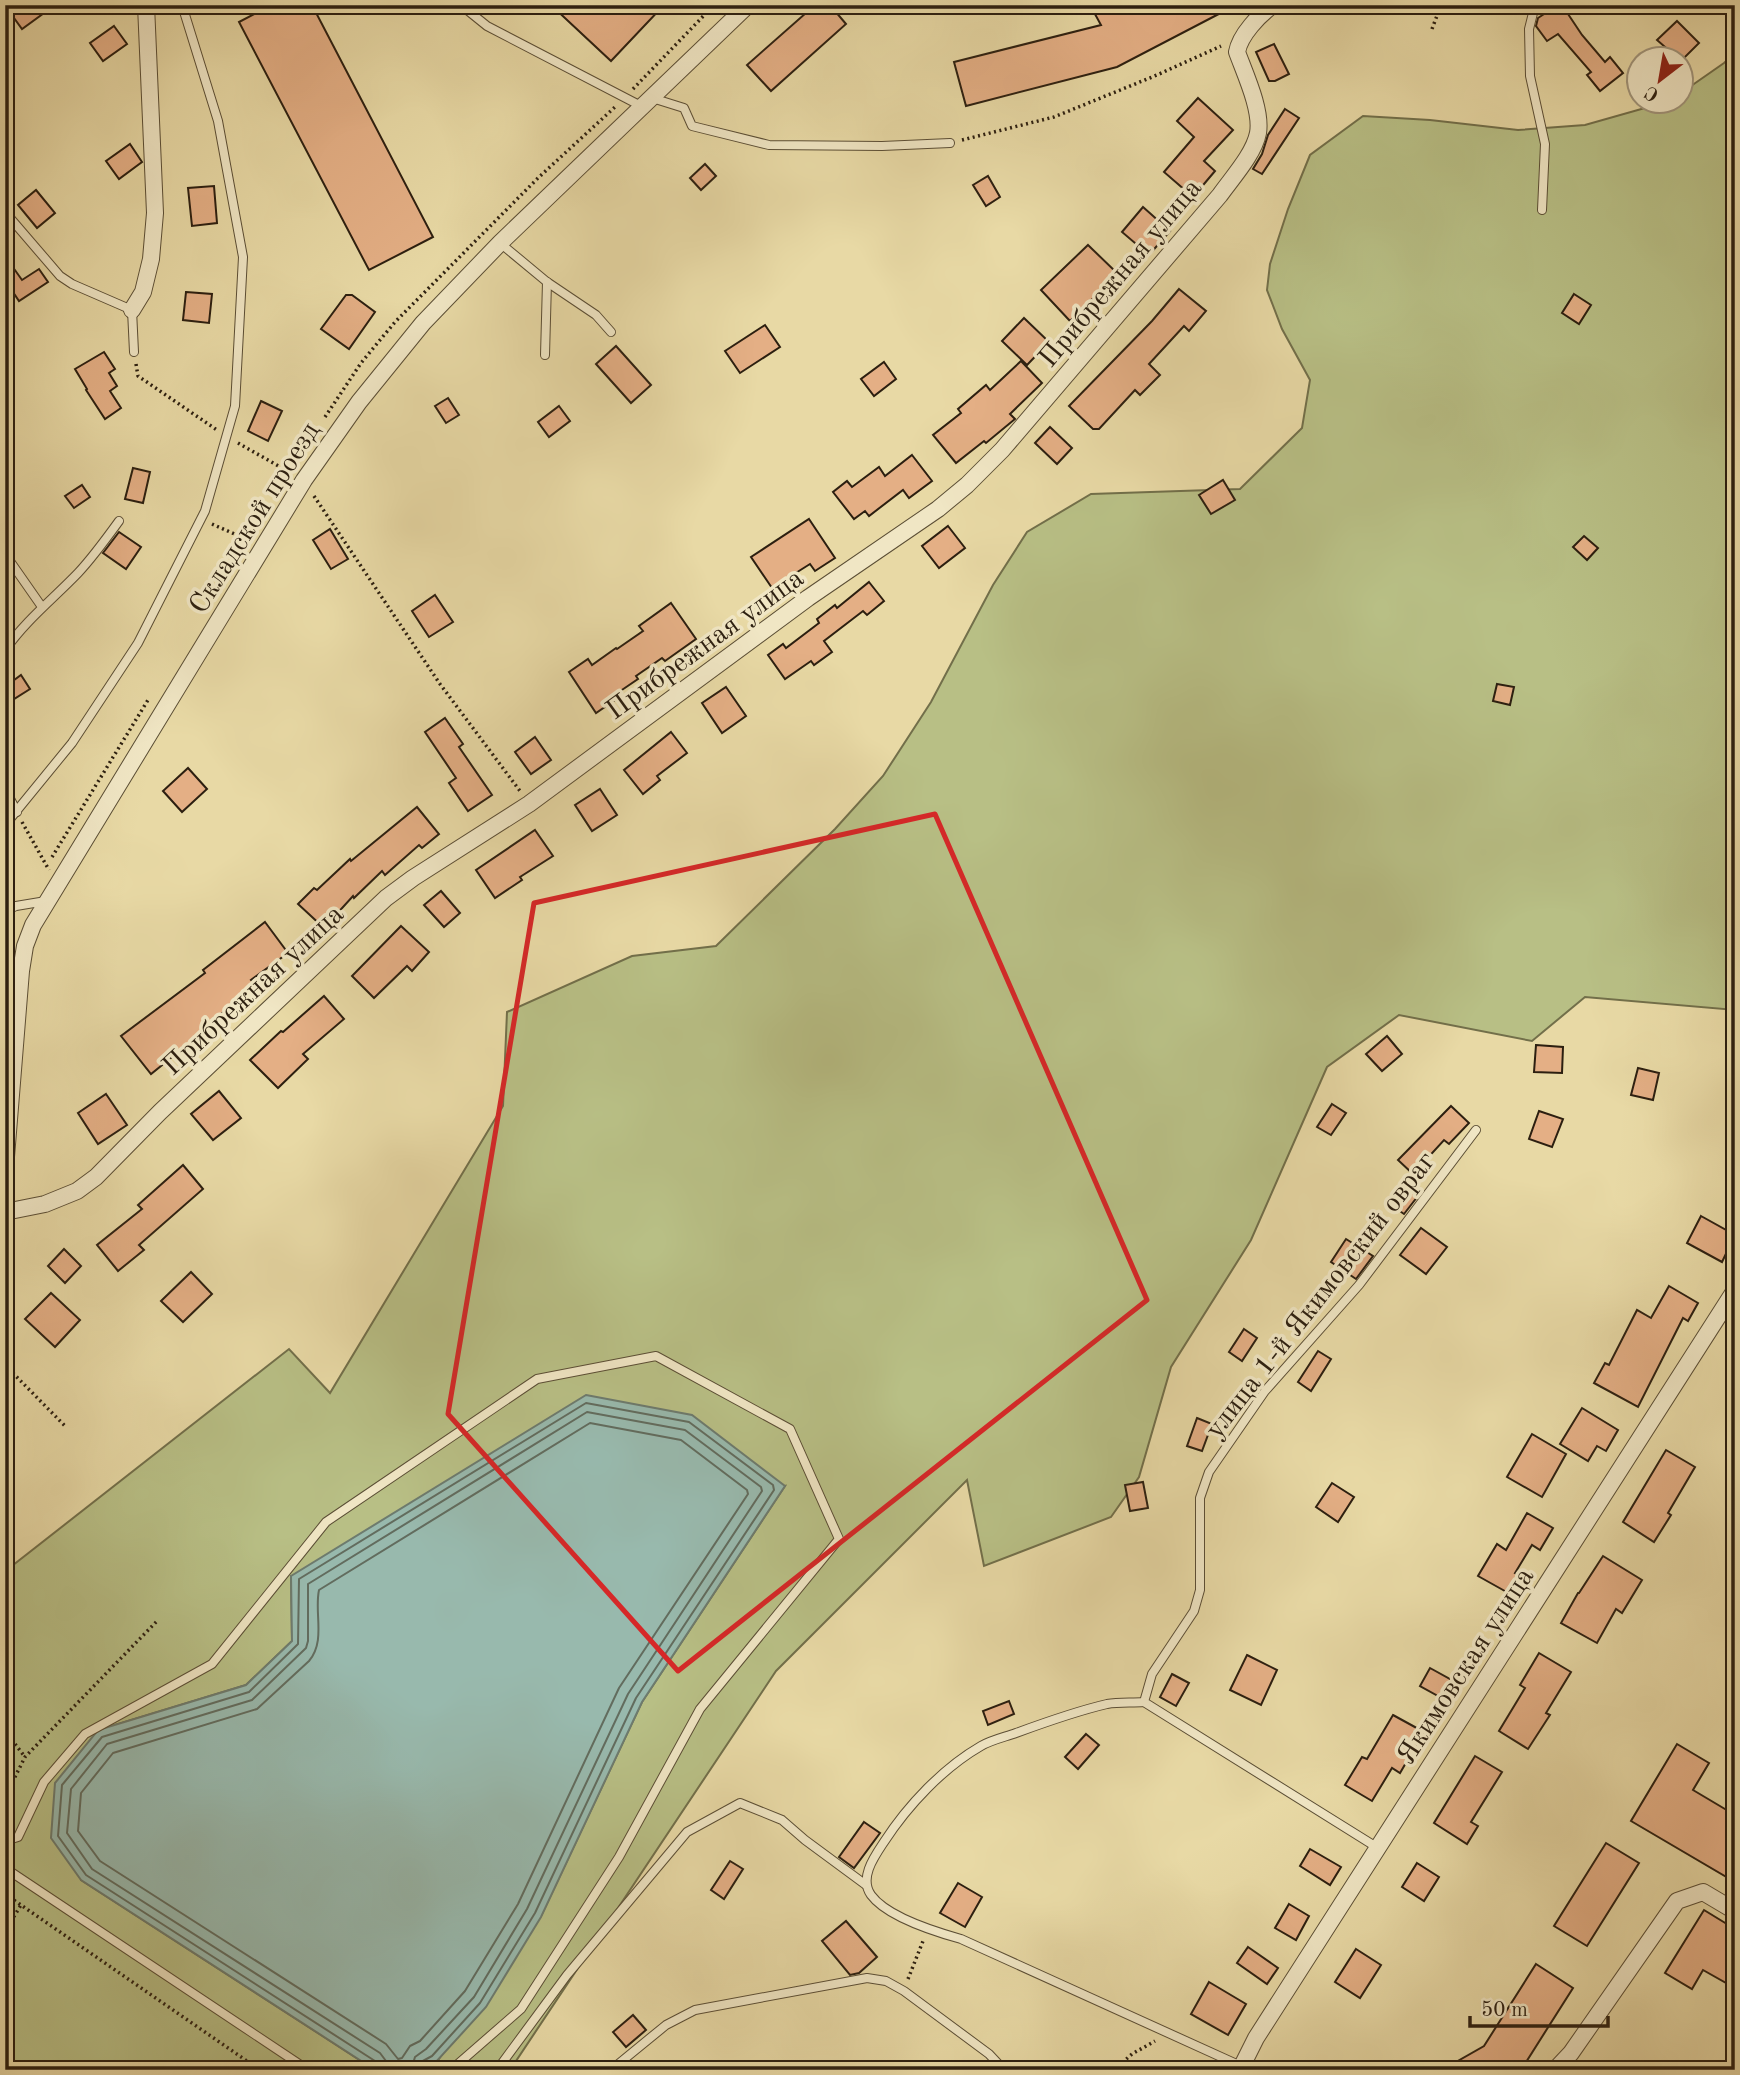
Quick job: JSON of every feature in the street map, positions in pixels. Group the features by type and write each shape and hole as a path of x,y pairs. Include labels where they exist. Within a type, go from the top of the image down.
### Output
{"street":[{"path":"132,310 143,292 151,259 155,212 146,5"},
{"name":"Складской проезд","path":"5,1169 21,971 33,925 304,480 359,402 423,323 500,243 748,5"},
{"path":"1245,35 1265,10 1273,5"},
{"name":"Прибрежная улица","path":"5,1213 45,1204 77,1191 96,1177 160,1112 386,898 529,804 808,598 938,509 967,485 1002,450 1220,195 1247,158 1258,133 1257,111 1237,52 1239,42 1245,35"},
{"name":"Якимовская улица","path":"1240,2068 1256,2038 1735,1290"},
{"path":"1555,2070 1571,2053 1677,1901 1703,1892 1735,1911"}],"lane":[{"path":"5,825 72,743 138,643 205,511 235,406 243,257 218,121 183,5"},
{"path":"461,5 486,26 647,102 684,108 692,126 769,145 882,146 950,143"},
{"path":"1535,5 1529,29 1530,76 1545,144 1542,210"},
{"path":"5,212 60,276 72,284 132,310 134,352"},
{"path":"500,243 547,282 596,315 611,332"},
{"path":"545,355 547,282"},
{"path":"5,650 41,607 78,573 119,521"},
{"path":"5,554 41,607"},
{"path":"5,789 18,812"},
{"path":"5,911 16,906 46,901"},
{"name":"улица 1-й Якимовский овраг","path":"1144,1702 1152,1674 1194,1611 1200,1590 1200,1498 1209,1472 1265,1391 1359,1285 1476,1130"},
{"path":"5,1841 18,1837 44,1782 85,1734 212,1664 326,1522 537,1379 656,1356 790,1429 839,1539 700,1709 619,1857 521,2009 451,2070"},
{"path":"866,1885 867,1872 876,1854 914,1803 946,1772 982,1745 1109,1704 1144,1702 1378,1848"},
{"path":"497,2070 567,1975 687,1832 740,1803 782,1819 805,1840 866,1885 872,1896 885,1907 928,1929 961,1939 1170,2032 1240,2068"},
{"path":"5,1868 308,2070"},
{"path":"611,2070 666,2025 695,2010 867,1978 886,1980 904,1991 989,2054 1004,2070"}],"path":[{"path":"5,10 10,5"},
{"path":"1338,5 1338,12"},
{"path":"1432,29 1441,5"},
{"path":"950,143 1054,117 1245,35"},
{"path":"134,352 138,376 226,436"},
{"path":"244,447 304,480 440,684 529,804"},
{"path":"200,519 248,540"},
{"path":"18,812 57,884"},
{"path":"5,1365 66,1427"},
{"path":"5,1797 25,1757 158,1620"},
{"path":"5,1731 25,1757"},
{"path":"5,1894 260,2070"},
{"path":"5,1931 21,1905"},
{"path":"904,1991 928,1929"},
{"path":"1114,2070 1132,2053 1170,2032"}],"highlighted area":[{"path":"935,814 1147,1300 678,1671 448,1414 534,903"}],"green space":[{"path":"1735,53 1735,807 1731,818 1735,843 1735,1010 1585,997 1532,1041 1399,1015 1327,1067 1251,1240 1171,1367 1139,1477 1111,1517 984,1566 967,1480 776,1671 510,2070 420,2070 436,2063 541,1916 642,1702 785,1486 291,1576 292,1641 246,1685 98,1730 81,1880 369,2066 381,2070 5,2070 5,1567 8,1569 289,1349 330,1393 503,1106 507,1012 632,956 716,946 835,829 883,776 931,702 993,585 1027,532 1091,494 1240,489 1302,428 1310,380 1282,329 1267,290 1270,264 1310,155 1363,116 1518,130 1585,125 1624,114 1694,116 1694,84"}],"water":[{"path":"586,1395 692,1415 785,1486 642,1702 541,1917 486,2007 435,2063 420,2070 381,2070 369,2066 81,1880 51,1838 55,1783 98,1730 246,1685 292,1641 291,1576"}],"building":[{"path":"17,5 55,5 22,29 9,11"},
{"path":"272,5 312,5 433,237 369,270 239,22"},
{"path":"551,5 664,5 611,61"},
{"path":"815,5 830,5 846,24 771,91 747,65"},
{"path":"1090,5 1236,5 1117,67 966,106 954,62 1101,25"},
{"path":"1562,5 1582,35 1605,62 1610,57 1623,73 1600,91 1587,75 1591,72 1558,34 1547,41 1536,26 1538,18"},
{"path":"1677,21 1699,43 1694,48 1664,46 1657,40"},
{"path":"114,26 127,44 103,61 90,43"},
{"path":"1274,44 1289,74 1269,81 1256,52"},
{"path":"1198,98 1233,130 1204,161 1215,171 1193,197 1164,172 1194,137 1177,121"},
{"path":"1285,109 1299,118 1262,174 1253,169 1262,154 1268,135"},
{"path":"130,144 142,162 119,179 106,161"},
{"path":"705,164 716,176 701,190 690,178"},
{"path":"988,176 1000,197 986,206 973,185"},
{"path":"214,186 217,223 192,226 188,188"},
{"path":"36,190 55,213 37,228 18,205"},
{"path":"1143,207 1170,231 1149,255 1122,232"},
{"path":"1088,245 1118,274 1070,321 1041,290"},
{"path":"5,256 22,280 39,269 48,282 19,301 5,280"},
{"path":"1179,289 1206,311 1189,331 1184,326 1149,364 1160,375 1140,395 1135,390 1099,429 1093,429 1069,406 1152,321"},
{"path":"186,292 212,294 209,323 183,320"},
{"path":"1574,294 1591,305 1579,324 1562,313"},
{"path":"346,295 352,295 375,312 349,349 321,329"},
{"path":"1024,318 1049,342 1027,365 1002,341"},
{"path":"765,325 780,347 740,373 725,351"},
{"path":"616,346 651,385 631,403 596,364"},
{"path":"104,352 115,369 109,373 117,386 110,391 121,408 105,419 75,369"},
{"path":"1021,361 1042,383 1010,414 1015,419 956,463 933,435 961,413 958,409 986,385 990,390"},
{"path":"884,362 896,379 874,396 861,379"},
{"path":"448,398 459,415 446,423 435,406"},
{"path":"261,401 282,411 268,441 248,431"},
{"path":"559,406 570,421 549,437 538,422"},
{"path":"1050,427 1072,448 1057,464 1035,443"},
{"path":"912,455 932,481 909,498 903,490 869,516 865,511 854,519 833,492 847,481 852,487 879,467 885,476"},
{"path":"133,468 150,472 143,503 125,499"},
{"path":"1223,480 1235,500 1211,514 1199,495"},
{"path":"82,485 90,497 74,508 65,496"},
{"path":"809,519 835,558 815,571 810,564 772,588 751,557"},
{"path":"948,526 965,548 939,568 922,546"},
{"path":"330,529 348,559 331,569 313,540"},
{"path":"119,532 141,547 126,569 103,553"},
{"path":"1584,536 1598,548 1587,560 1573,547"},
{"path":"869,582 884,601 867,615 863,611 824,641 832,652 814,665 811,661 785,679 768,655 783,644 786,648 819,623 817,619 835,605 837,608"},
{"path":"435,595 453,622 429,637 412,611"},
{"path":"671,603 696,639 665,661 662,658 636,676 638,679 613,696 615,700 596,713 569,672 588,659 592,665 617,649 643,631 639,626"},
{"path":"21,675 30,689 14,699 6,686"},
{"path":"1497,684 1514,687 1510,705 1493,701"},
{"path":"726,687 746,716 722,733 702,703"},
{"path":"445,718 463,744 459,747 492,795 468,811 449,783 456,778 425,732"},
{"path":"671,732 687,753 657,776 660,780 643,794 624,770"},
{"path":"535,737 551,760 531,774 515,752"},
{"path":"188,768 207,789 182,812 163,791"},
{"path":"600,789 617,815 592,831 575,805"},
{"path":"417,807 439,834 422,848 419,845 385,875 382,871 354,898 353,896 324,928 298,904 314,888 317,890 350,859 351,861"},
{"path":"535,830 553,856 520,877 522,880 495,898 476,870"},
{"path":"441,891 460,913 444,927 424,905"},
{"path":"265,922 288,953 251,980 256,986 151,1074 121,1036 205,973 203,970"},
{"path":"401,926 429,952 412,971 407,966 374,998 352,976"},
{"path":"324,996 344,1019 303,1054 308,1059 278,1088 250,1060"},
{"path":"1387,1036 1402,1054 1382,1071 1366,1054"},
{"path":"1536,1045 1563,1047 1562,1073 1534,1072"},
{"path":"1638,1068 1659,1073 1653,1100 1631,1095"},
{"path":"219,1091 241,1118 213,1140 191,1114"},
{"path":"106,1094 127,1125 98,1144 78,1113"},
{"path":"1332,1104 1346,1113 1331,1135 1317,1127"},
{"path":"1451,1106 1469,1123 1449,1144 1444,1140 1413,1174 1398,1160"},
{"path":"1539,1111 1563,1119 1552,1147 1529,1139"},
{"path":"183,1165 203,1189 139,1245 144,1250 118,1271 97,1245 142,1209 138,1205"},
{"path":"1409,1184 1421,1192 1404,1214 1394,1207"},
{"path":"1701,1216 1735,1235 1722,1262 1687,1243"},
{"path":"1421,1228 1447,1247 1426,1274 1400,1255"},
{"path":"1346,1239 1373,1256 1356,1279 1331,1262"},
{"path":"64,1249 81,1266 65,1283 48,1266"},
{"path":"191,1272 212,1294 183,1322 161,1301"},
{"path":"1669,1286 1698,1303 1688,1321 1683,1318 1638,1407 1594,1383 1605,1363 1609,1365 1637,1310 1651,1318"},
{"path":"51,1293 80,1320 55,1347 25,1319"},
{"path":"1244,1329 1257,1338 1242,1361 1229,1352"},
{"path":"1318,1351 1331,1359 1311,1391 1298,1382"},
{"path":"1582,1408 1618,1430 1606,1451 1597,1446 1588,1461 1560,1444"},
{"path":"1197,1418 1212,1424 1202,1451 1187,1446"},
{"path":"1532,1434 1566,1454 1542,1497 1507,1477"},
{"path":"1666,1450 1695,1467 1654,1542 1623,1522"},
{"path":"1143,1482 1148,1508 1130,1511 1125,1485"},
{"path":"1332,1483 1354,1497 1338,1522 1316,1507"},
{"path":"1527,1513 1553,1528 1540,1550 1532,1545 1515,1573 1523,1577 1512,1595 1478,1576 1497,1544 1506,1550"},
{"path":"1603,1556 1642,1580 1622,1613 1616,1609 1597,1643 1561,1623"},
{"path":"1539,1653 1571,1672 1546,1713 1550,1715 1528,1749 1499,1731 1525,1688 1520,1685"},
{"path":"1247,1655 1277,1670 1261,1705 1230,1690"},
{"path":"1430,1668 1457,1683 1447,1701 1420,1686"},
{"path":"1172,1674 1189,1683 1176,1706 1160,1697"},
{"path":"1009,1701 1014,1714 988,1725 983,1711"},
{"path":"1393,1715 1424,1732 1400,1773 1392,1768 1372,1801 1345,1785 1362,1757 1367,1759"},
{"path":"1086,1734 1099,1745 1078,1769 1065,1757"},
{"path":"1677,1744 1709,1763 1693,1790 1735,1815 1735,1882 1631,1821"},
{"path":"1475,1756 1502,1772 1471,1822 1478,1826 1467,1844 1434,1823"},
{"path":"864,1822 880,1833 854,1868 839,1857"},
{"path":"1606,1843 1639,1863 1587,1946 1554,1926"},
{"path":"1310,1849 1341,1867 1330,1885 1300,1866"},
{"path":"730,1861 743,1869 724,1899 711,1890"},
{"path":"1417,1863 1439,1877 1424,1901 1402,1887"},
{"path":"958,1883 982,1897 965,1927 940,1913"},
{"path":"1289,1904 1309,1916 1296,1940 1275,1928"},
{"path":"1704,1910 1735,1929 1735,1988 1703,1970 1692,1989 1665,1973"},
{"path":"846,1921 877,1957 859,1973 850,1975 822,1941"},
{"path":"1248,1947 1278,1968 1267,1984 1237,1963"},
{"path":"1356,1949 1381,1965 1360,1998 1335,1982"},
{"path":"1536,1964 1573,1988 1521,2070 1442,2070 1484,2046"},
{"path":"1209,1982 1246,2004 1228,2035 1191,2014"},
{"path":"633,2015 646,2030 626,2047 613,2032"}]}
